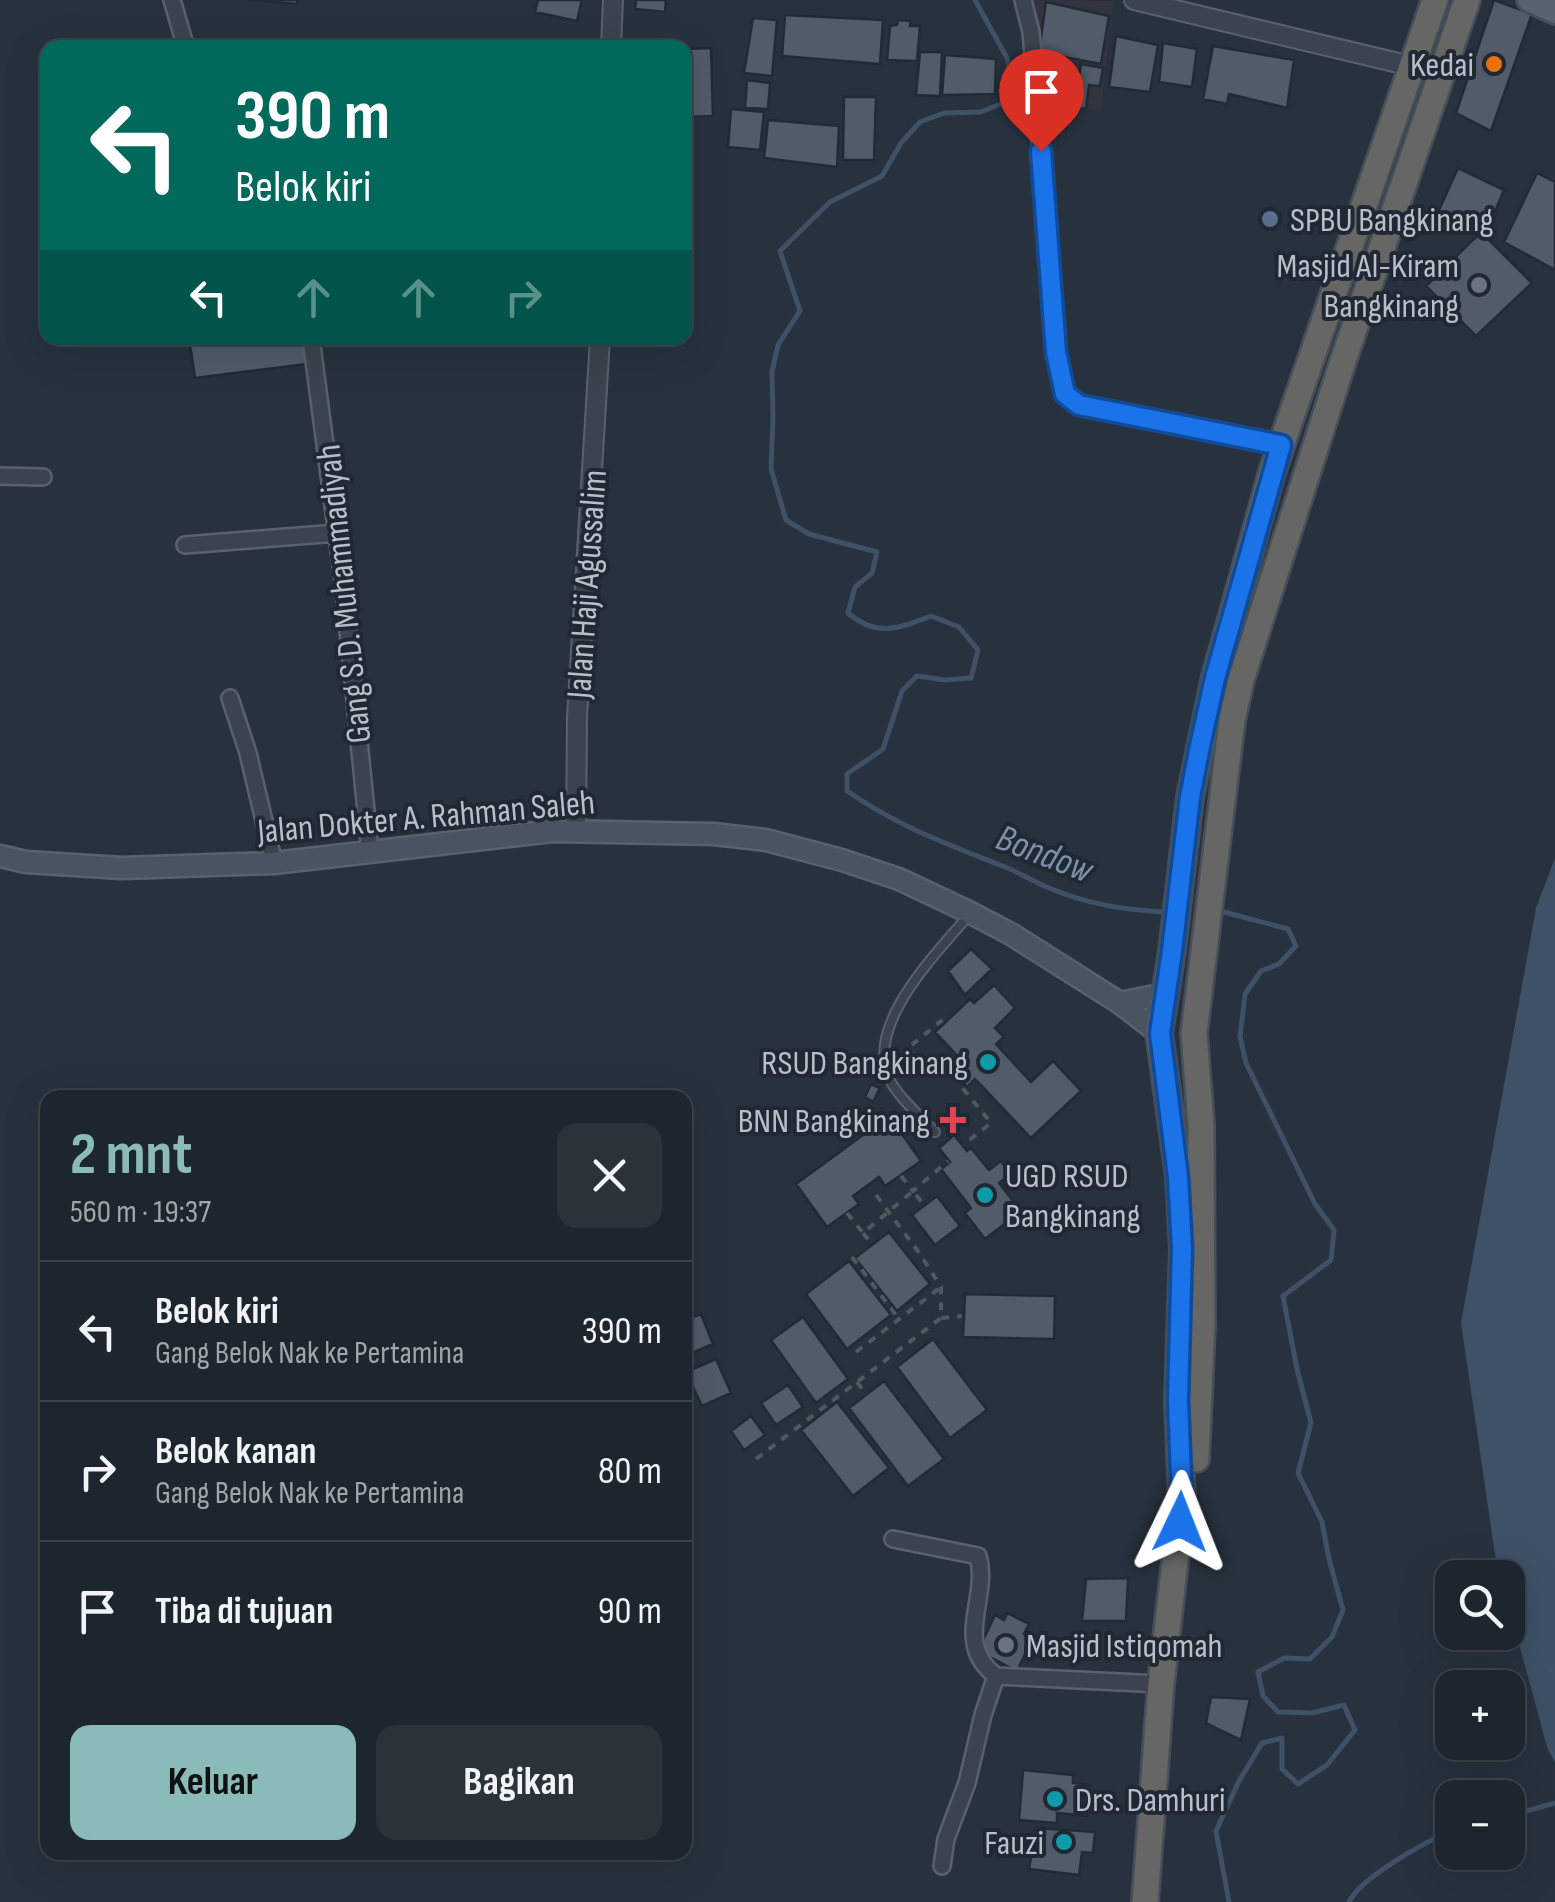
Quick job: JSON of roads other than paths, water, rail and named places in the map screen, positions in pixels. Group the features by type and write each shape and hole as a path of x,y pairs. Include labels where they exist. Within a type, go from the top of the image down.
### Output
{"highway":[{"path":"1145,1902 1161,1684 1182,1500 1178,1401 1182,1248 1178,1177 1160,1033 1190,797 1215,678 1281,445 1435,0"},
{"path":"1159,1902 1194,1510 1200,1392 1200,1125 1194,1033 1232,720 1241,680 1342,361 1467,0"},
{"path":"1314,353 1342,361"}],"main road":[{"path":"1529,0 1555,12"},
{"name":"Jalan Dokter A. Rahman Saleh","path":"0,856 26,862 122,868 274,863 552,832 714,834 766,840 899,879 971,913 1120,1003 1160,1033"},
{"path":"1120,1003 1165,994"}],"street":[{"path":"172,0 184,40"},
{"path":"612,40 613,0"},
{"path":"1023,0 1031,32 1056,352 1065,394 1079,405 1281,445"},
{"path":"1134,0 1411,66"},
{"name":"Gang S.D. Muhammadiyah","path":"312,345 337,533 370,851"},
{"name":"Jalan Haji Agussalim","path":"576,831 576,716 600,345"},
{"path":"0,476 43,476"},
{"path":"186,545 337,533"},
{"path":"230,698 248,752 274,863"},
{"path":"894,1539 978,1556 974,1648 996,1676 1161,1684"},
{"path":"942,1866 946,1839 967,1783 982,1715 996,1676"}],"lane":[{"path":"935,1132 890,1082 885,1067 886,1036 899,1002 971,913"}],"waterway":[{"name":"Bondow","path":"975,0 1007,58 1014,88 1006,102 980,112 944,113 920,122 901,143 882,176 830,202 780,251 800,311 778,345 772,372 771,469 786,520 809,534 877,552 872,573 855,587 848,613 879,628 898,627 931,616 959,627 978,650 971,678 917,676 902,691 883,749 847,774 847,791 922,833 1063,894 1108,906 1169,912"},
{"name":"Bondow","path":"1215,912 1288,929 1296,946 1279,964 1261,971 1245,994 1240,1037 1246,1063 1315,1204 1334,1230 1331,1260 1283,1296 1311,1423 1298,1473 1322,1522 1343,1610 1332,1637 1310,1659 1284,1658 1258,1672 1263,1696 1278,1712 1312,1713 1344,1705 1355,1730 1327,1765 1298,1784 1282,1769 1282,1738 1262,1743 1216,1831 1229,1902"},
{"name":"Bondow","path":"1525,1811 1555,1803"},
{"name":"Bondow","path":"1349,1902 1380,1871 1435,1839"}],"place":[{"name":"Kedai","path":"1494,64"},
{"name":"SPBU Bangkinang","path":"1270,219"},
{"name":"Masjid Al-Kiram Bangkinang","path":"1479,285"},
{"name":"RSUD Bangkinang","path":"988,1062"},
{"name":"BNN Bangkinang","path":"953,1120"},
{"name":"UGD RSUD Bangkinang","path":"985,1195"},
{"name":"Masjid Istiqomah","path":"1006,1645"},
{"name":"Drs. Damhuri","path":"1055,1799"},
{"name":"Fauzi","path":"1064,1842"}]}
